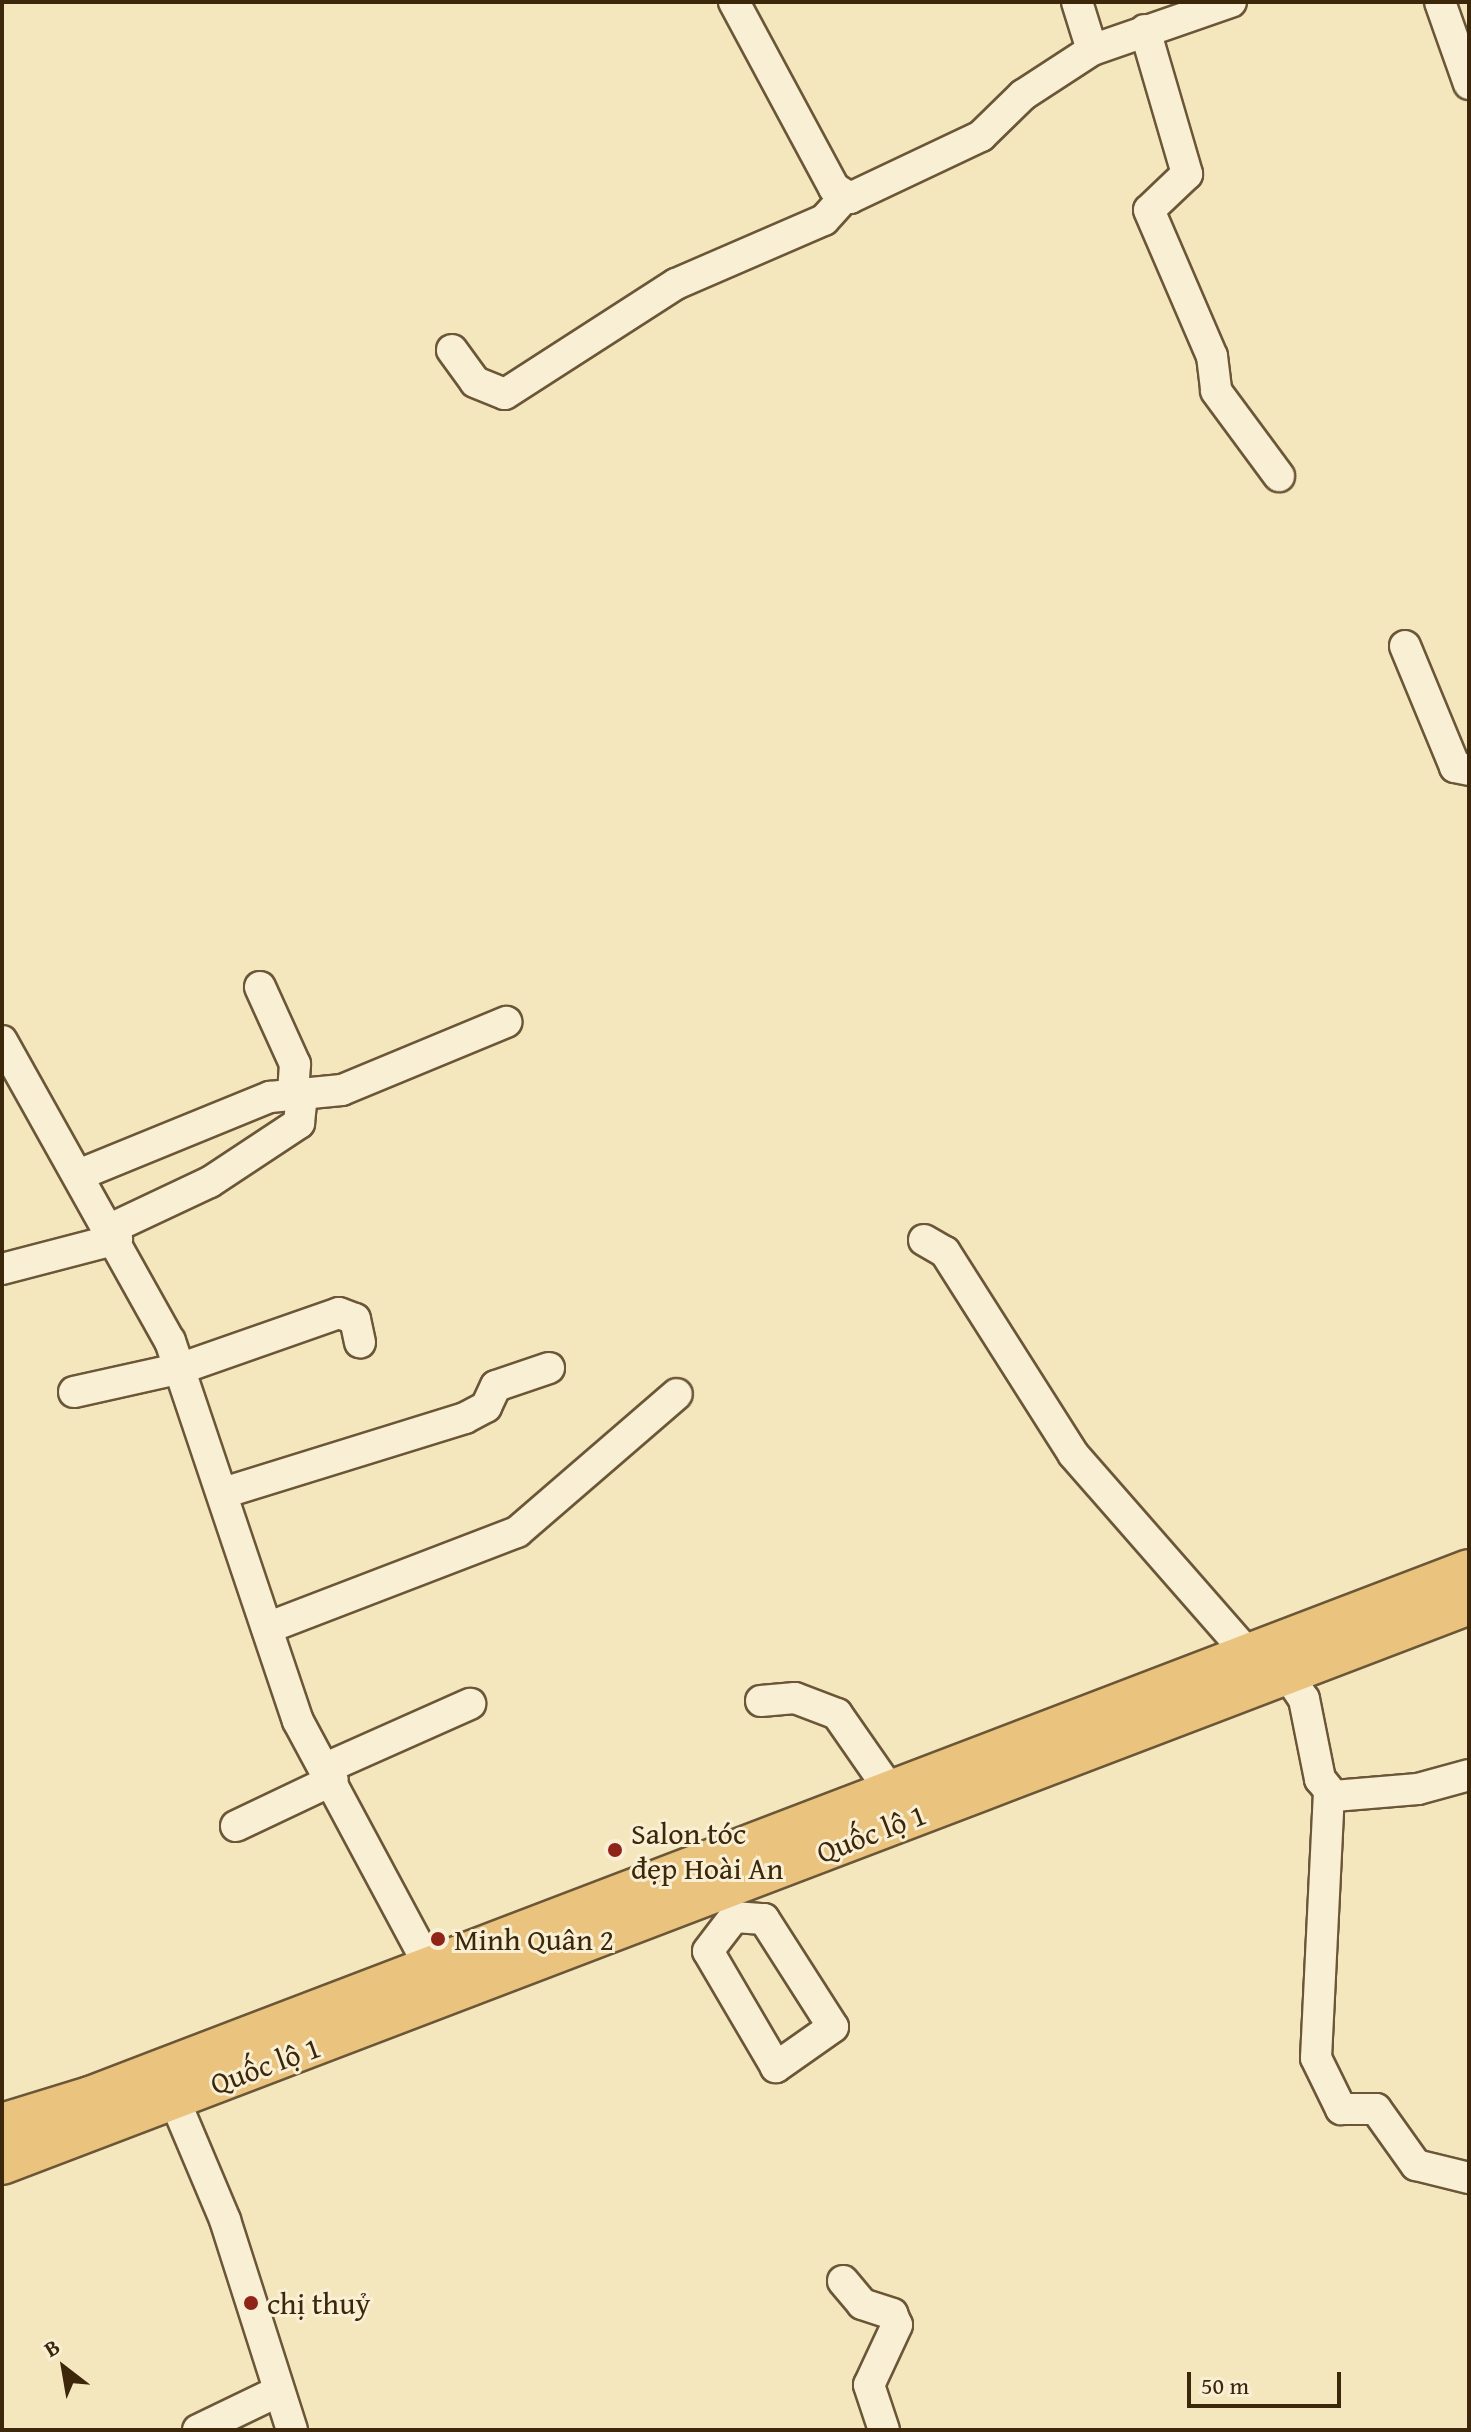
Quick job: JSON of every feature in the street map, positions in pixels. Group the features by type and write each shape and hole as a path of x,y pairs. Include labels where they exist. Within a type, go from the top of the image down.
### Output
{"highway":[{"name":"Quốc lộ 1","path":"2,2125 431,1969 1469,1571"},
{"name":"Quốc lộ 1","path":"2,2163 723,1905 1287,1674 1469,1603"}],"street":[{"path":"734,2 845,197"},
{"path":"1077,2 1092,50"},
{"path":"452,350 475,382 505,394 676,284 824,220 845,197 981,136 1023,95 1092,50 1231,2"},
{"path":"1440,2 1469,84"},
{"path":"1145,30 1187,174 1149,210 1212,356 1216,391 1279,476"},
{"path":"1405,646 1455,767 1469,770"},
{"path":"2,1269 114,1234 210,1182 299,1123 295,1064 260,987"},
{"path":"81,1174 297,1092 342,1090 506,1022"},
{"path":"2,1041 81,1174 182,1368 298,1721 431,1969"},
{"path":"924,1240 945,1252 1073,1454 1250,1656"},
{"path":"74,1392 182,1368 339,1313 355,1319 360,1342"},
{"path":"223,1493 465,1418 486,1407 496,1386 549,1368"},
{"path":"267,1628 517,1532 677,1394"},
{"path":"1287,1674 1304,1699 1329,1792 1316,2058 1341,2109 1376,2109 1416,2165 1469,2178"},
{"path":"761,1701 795,1698 837,1714 892,1793"},
{"path":"236,1826 329,1774 470,1704"},
{"path":"1329,1792 1345,1799 1469,1775"},
{"path":"723,1905 764,1919 833,2027 776,2067 708,1951 723,1905"},
{"path":"174,2099 225,2220 277,2392 292,2430"},
{"path":"843,2281 862,2304 892,2314 897,2325 869,2385 884,2430"},
{"path":"198,2430 277,2392"}],"place":[{"name":"Salon tóc đẹp Hoài An","path":"615,1850"},
{"name":"Minh Quân 2","path":"438,1939"},
{"name":"chị thuỷ","path":"251,2303"}]}
